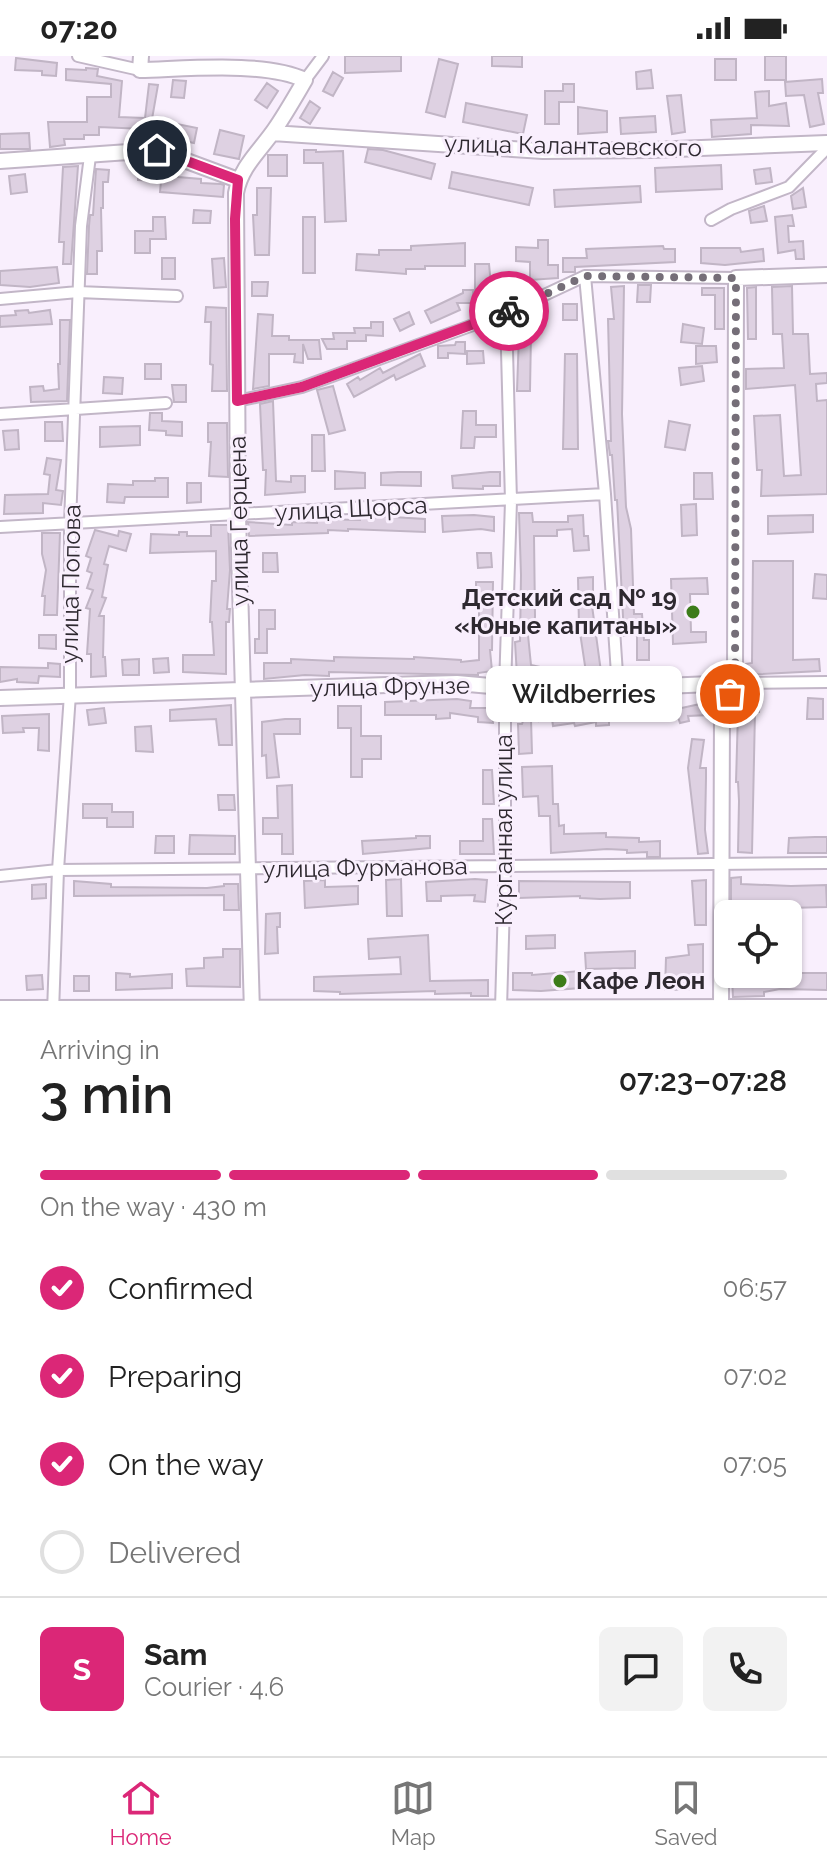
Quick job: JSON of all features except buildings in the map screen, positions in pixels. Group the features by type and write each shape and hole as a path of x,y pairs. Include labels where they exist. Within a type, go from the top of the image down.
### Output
{"main road":[{"path":"0,1009 827,1008"}],"street":[{"path":"78,56 281,71 305,80"},
{"path":"0,161 157,150 238,180 323,56"},
{"name":"улица Калантаевского","path":"272,133 543,151 827,145"},
{"path":"711,220 789,187 827,145"},
{"name":"улица Попова","path":"53,1010 58,870 70,694 70,524 78,292 81,226 90,156"},
{"name":"улица Герцена","path":"238,180 235,219 238,515 252,1010"},
{"path":"237,401 302,387 506,313 585,276 736,278 827,275"},
{"path":"585,276 605,494 618,689"},
{"path":"720,1010 722,711 735,683 736,278"},
{"path":"0,299 78,292 177,296"},
{"name":"Курганная улица","path":"500,1010 511,501 506,313"},
{"path":"0,414 166,403"},
{"name":"улица Щорса","path":"0,527 605,494"},
{"name":"улица Фрунзе","path":"0,698 457,683 546,691 827,682"},
{"name":"улица Фурманова","path":"0,876 58,870 827,863"}],"way so far":[{"path":"509,311 585,276 736,278 735,683 730,694"}],"place":[{"name":"Детский сад № 19 «Юные капитаны»","path":"693,612"},
{"name":"Wildberries","path":"730,694"},
{"name":"Кафе Леон","path":"560,981"}],"route":[{"path":"157,150 238,180 235,219 237,401 302,387 509,311"}]}
